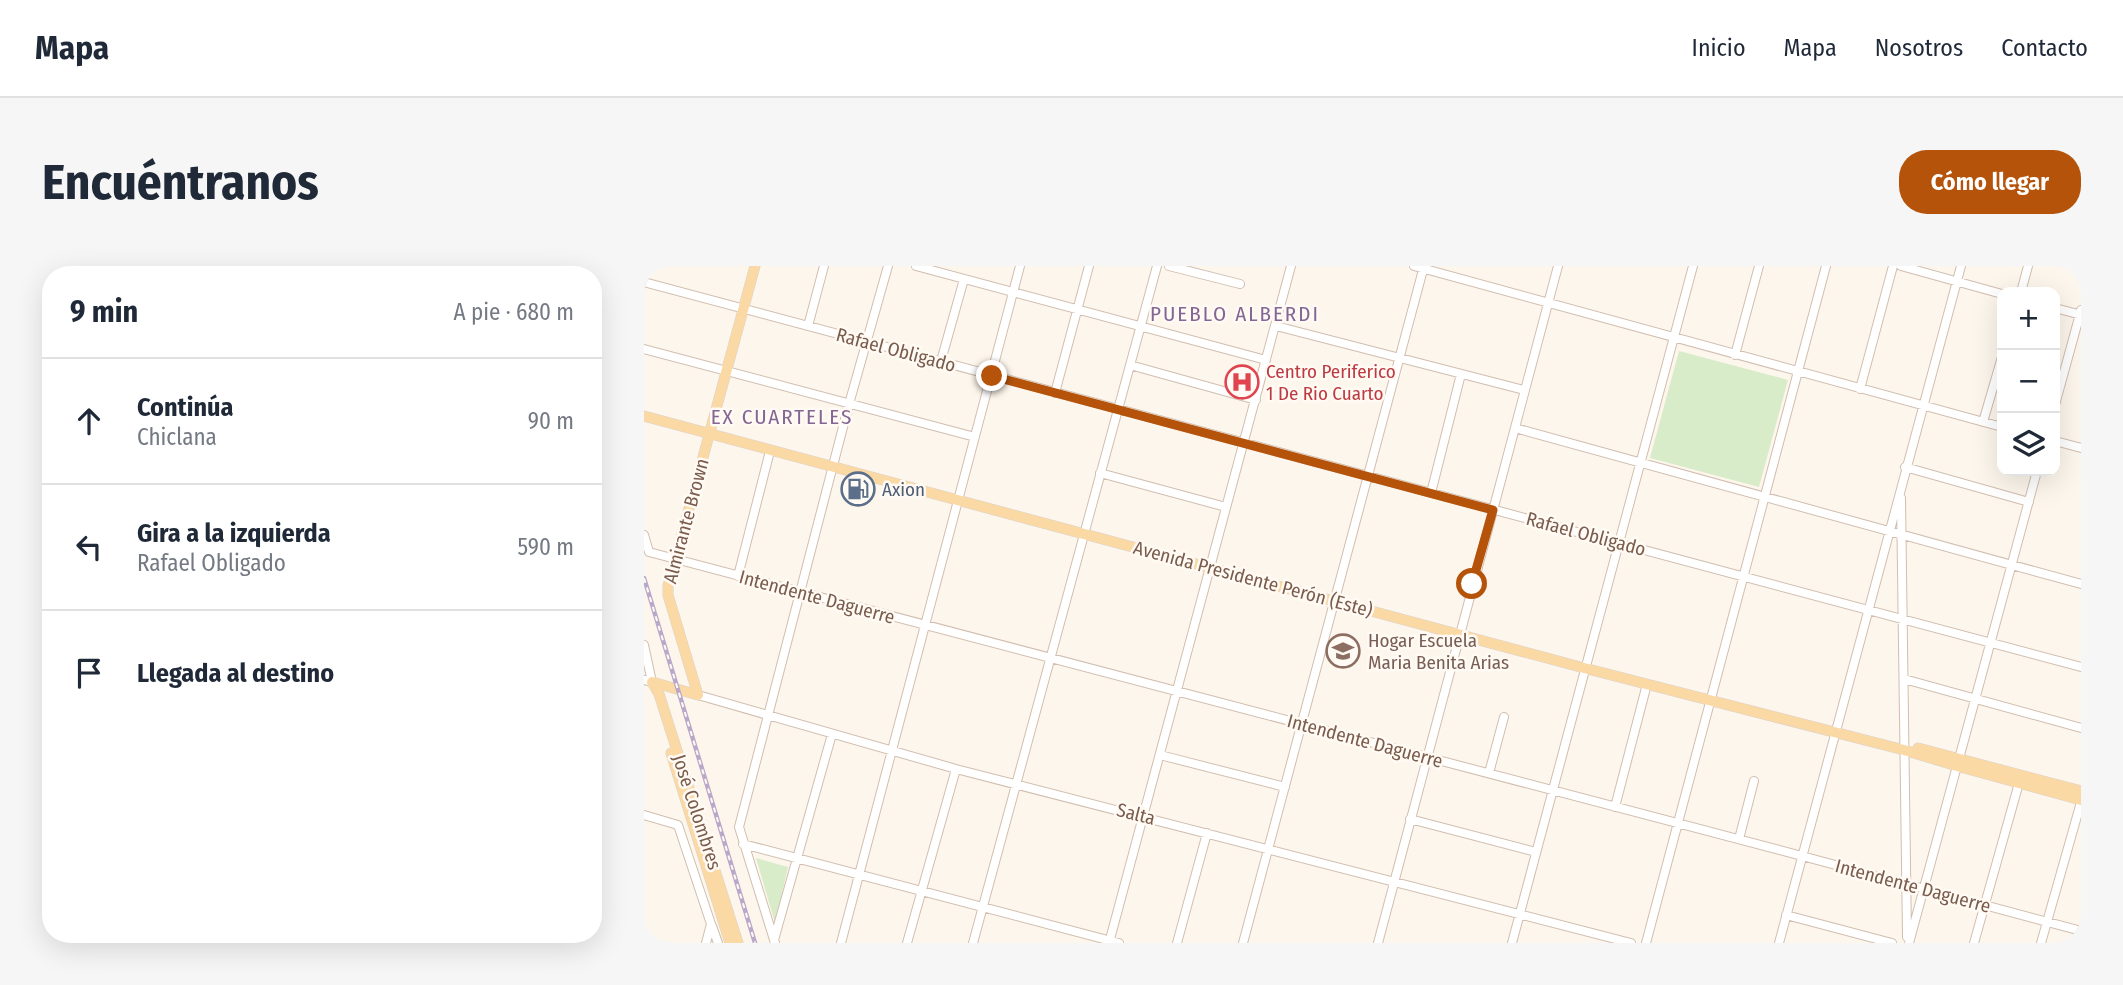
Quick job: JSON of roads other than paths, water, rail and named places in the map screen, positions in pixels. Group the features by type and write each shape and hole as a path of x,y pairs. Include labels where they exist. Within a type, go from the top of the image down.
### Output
{"main road":[{"name":"Almirante Brown","path":"698,695 668,595 668,586 755,266"},
{"name":"Avenida Presidente Perón (Este)","path":"644,416 1584,668 1904,750 1912,747 2081,801"},
{"name":"Salta","path":"648,681 698,695"},
{"name":"José Colombres","path":"648,681 730,943"},
{"name":"José Colombres","path":"648,681 659,694 738,943"},
{"name":"Avenida Presidente Perón (Este)","path":"1958,762 2081,791"}],"street":[{"path":"808,326 824,266"},
{"path":"775,942 739,827 849,404 888,266"},
{"path":"916,266 1266,360"},
{"path":"841,943 1020,266"},
{"path":"1055,393 1089,266"},
{"path":"972,943 1157,266"},
{"path":"1169,266 1240,284"},
{"path":"1109,942 1291,266"},
{"path":"1414,266 1997,426"},
{"path":"1378,943 1558,266"},
{"path":"1512,943 1693,266"},
{"path":"1735,355 1759,266"},
{"path":"1646,943 1826,266"},
{"path":"1860,389 1893,266"},
{"path":"1901,266 1997,293"},
{"path":"1779,943 1921,406 1961,266"},
{"path":"2022,287 2028,266"},
{"path":"1243,943 1424,267"},
{"path":"941,361 964,279"},
{"name":"Rafael Obligado","path":"644,282 2081,667"},
{"path":"2060,309 2081,314 2060,388"},
{"path":"1276,326 1524,390"},
{"path":"644,349 975,437"},
{"path":"1129,365 1256,400"},
{"path":"1431,493 1461,374"},
{"path":"1983,422 1997,374"},
{"path":"1514,428 2081,584"},
{"path":"2060,442 2081,448"},
{"path":"738,576 770,451"},
{"path":"1905,467 2029,502"},
{"path":"1100,473 1226,507"},
{"path":"1908,943 2036,476"},
{"path":"1900,487 1908,943"},
{"name":"Intendente Daguerre","path":"644,535 649,552 1739,839 2081,932"},
{"name":"José Colombres","path":"644,645 648,681"},
{"path":"1904,679 2081,728"},
{"path":"1615,807 1647,684"},
{"name":"Salta","path":"698,695 956,769 1630,943"},
{"path":"1489,773 1504,717"},
{"path":"775,942 831,734"},
{"path":"1160,755 1285,787"},
{"path":"907,943 956,769"},
{"path":"1739,839 1754,780"},
{"path":"1975,943 2019,783"},
{"path":"2041,943 2081,801"},
{"path":"644,816 678,825 718,943"},
{"path":"1410,819 1536,852"},
{"path":"1177,943 1206,833"},
{"path":"743,844 1119,943"},
{"path":"1786,915 1892,943"},
{"path":"706,943 711,924"}],"railway":[{"path":"644,578 755,943"}],"place":[{"name":"Centro Periferico 1 De Rio Cuarto","path":"1242,382"},
{"name":"Axion","path":"858,489"},
{"name":"Hogar Escuela Maria Benita Arias","path":"1343,651"}],"district":[{"name":"PUEBLO ALBERDI","path":"1235,314"},
{"name":"EX CUARTELES","path":"782,417"}]}
